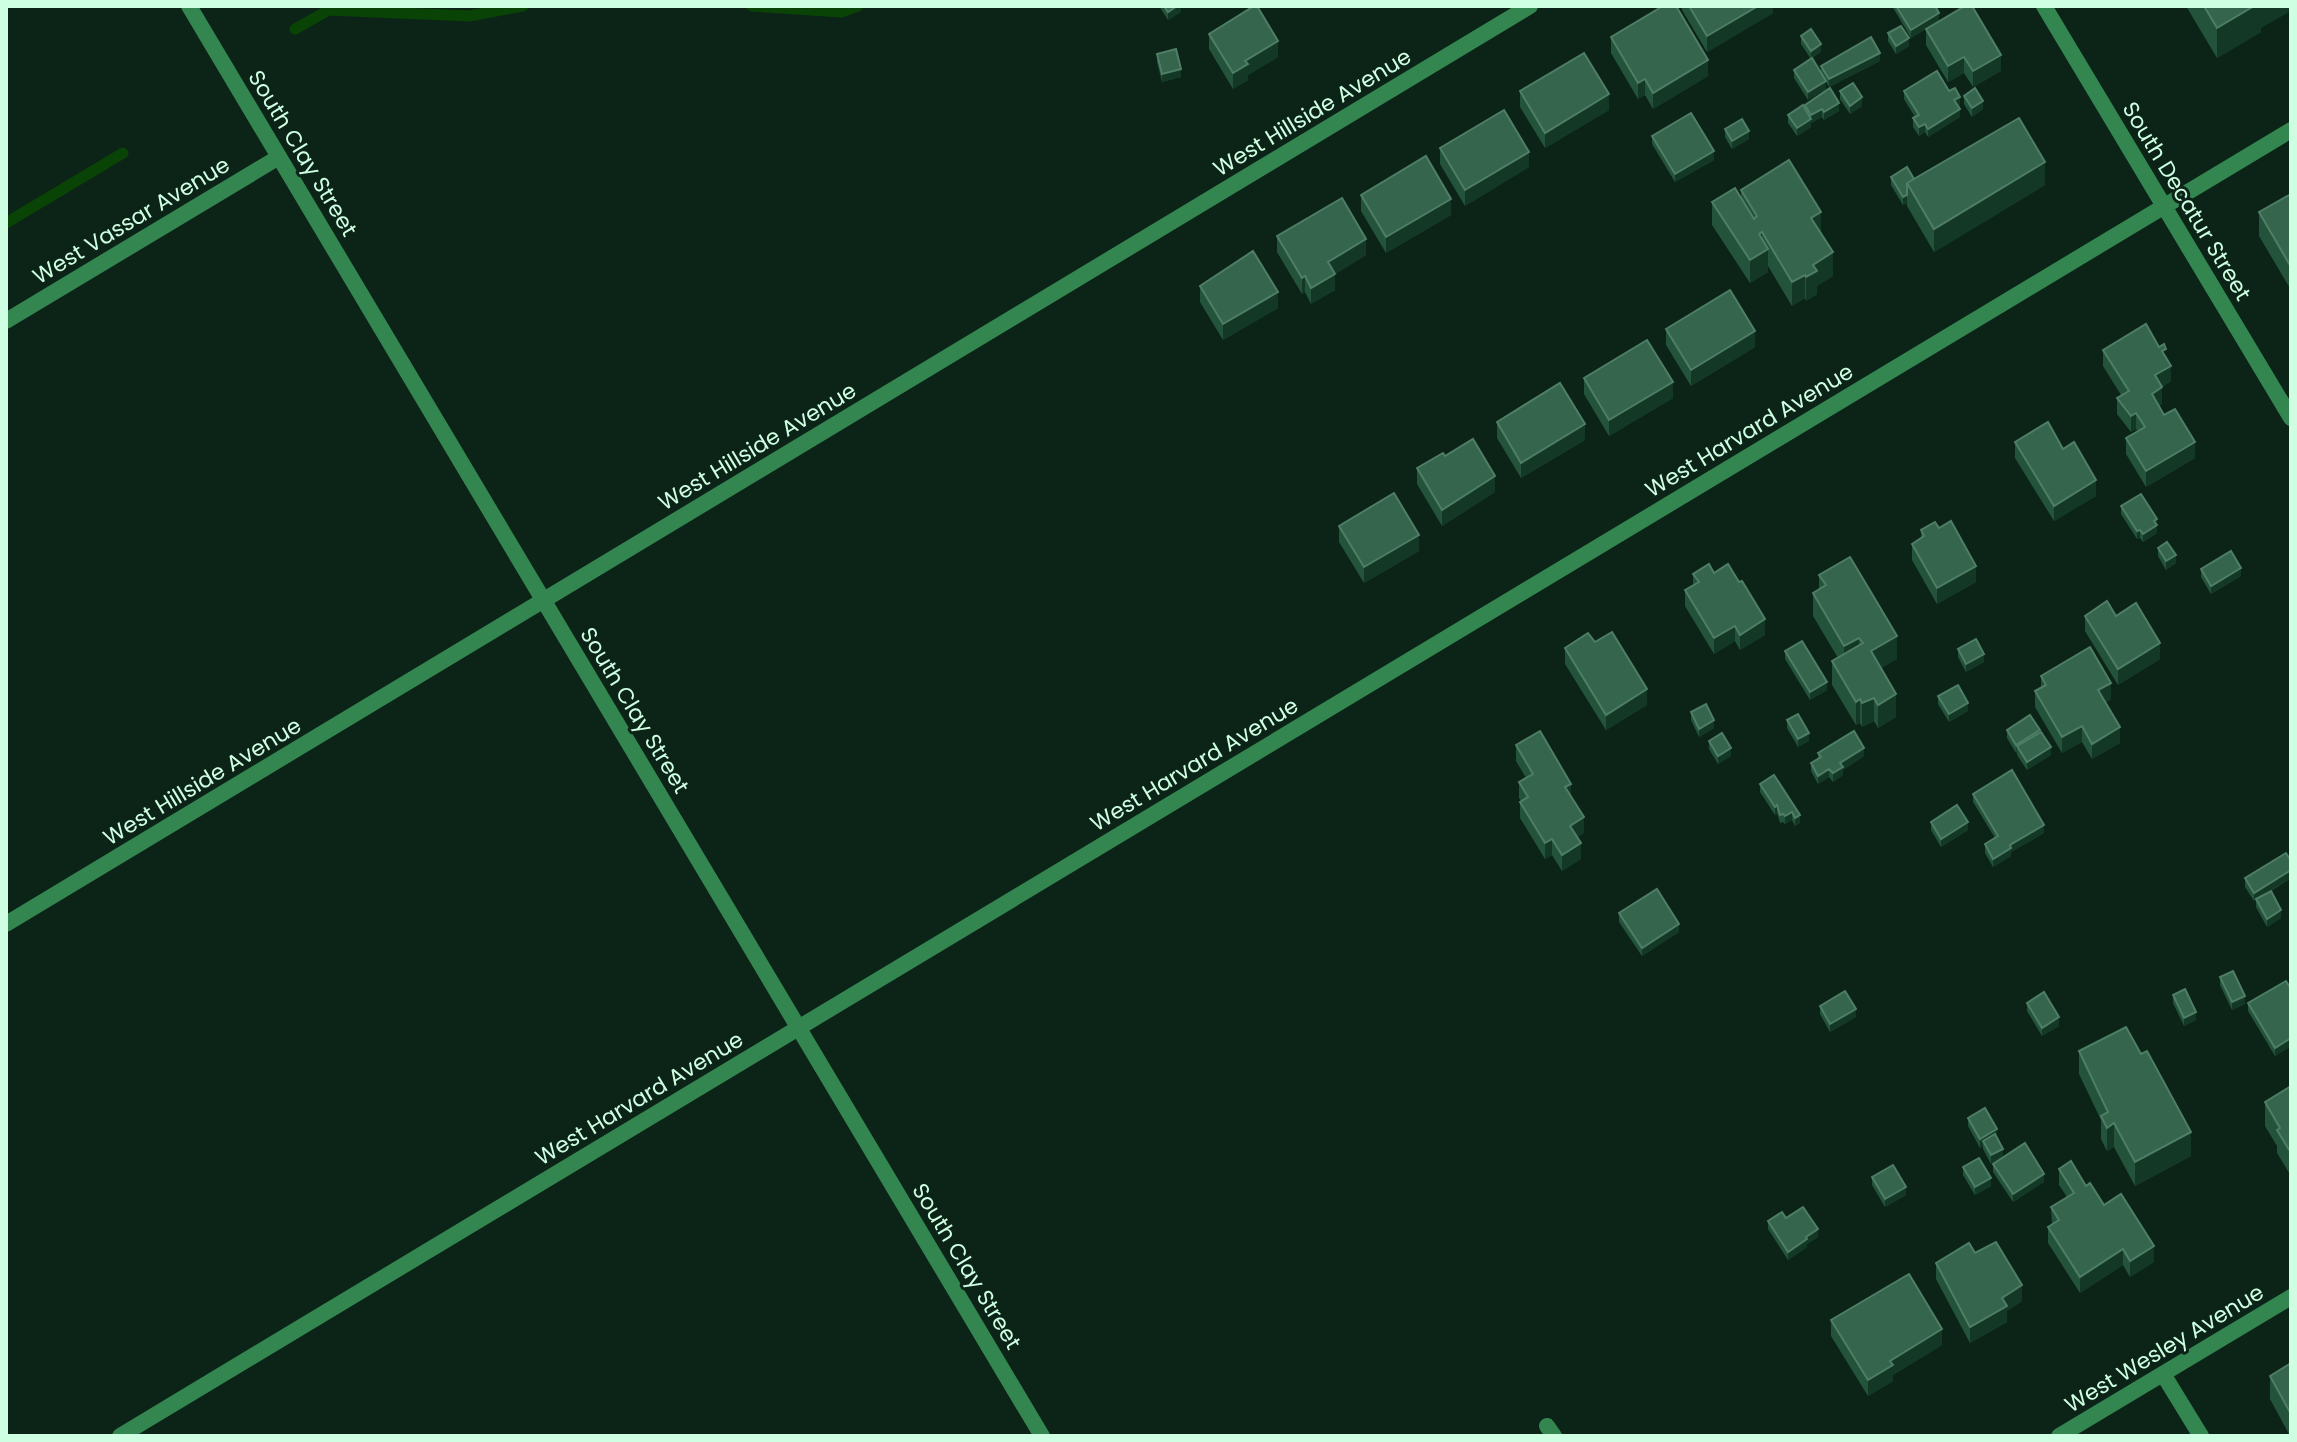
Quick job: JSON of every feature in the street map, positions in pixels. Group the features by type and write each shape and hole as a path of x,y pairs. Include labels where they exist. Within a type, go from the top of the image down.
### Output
{"street":[{"name":"South Clay Street","path":"189,6 1042,1436"},
{"name":"West Hillside Avenue","path":"6,924 1530,6"},
{"name":"South Decatur Street","path":"2044,6 2164,207 2284,393 2291,418"},
{"name":"West Harvard Avenue","path":"120,1436 2291,130"},
{"name":"West Vassar Avenue","path":"6,321 279,157"},
{"name":"West Wesley Avenue","path":"2059,1436 2291,1297"},
{"path":"2163,1374 2201,1436"}],"building":[{"path":"1257,6 1278,41 1245,61 1248,64 1233,73 1209,34"},
{"path":"1663,6 1676,6 1708,60 1653,93 1645,79 1638,83 1611,37"},
{"path":"1689,6 1758,6 1707,36"},
{"path":"1896,6 1935,6 1939,13 1911,30"},
{"path":"1965,6 1972,6 2001,55 1973,71 1964,57 1948,66 1926,29"},
{"path":"2204,6 2254,6 2217,28"},
{"path":"1901,26 1909,38 1896,46 1888,33"},
{"path":"1811,29 1821,44 1811,51 1801,36"},
{"path":"1871,37 1880,53 1829,79 1821,66"},
{"path":"1176,49 1181,69 1162,74 1157,54"},
{"path":"1584,53 1609,94 1545,133 1520,91"},
{"path":"1812,58 1826,81 1808,92 1794,70"},
{"path":"1937,71 1949,91 1955,88 1960,97 1954,100 1960,109 1928,129 1925,124 1919,127 1913,118 1919,115 1904,91"},
{"path":"1853,83 1862,97 1850,106 1840,91"},
{"path":"1830,88 1839,103 1811,115 1805,105"},
{"path":"1975,88 1983,101 1972,108 1964,96"},
{"path":"1803,105 1811,119 1797,128 1788,115"},
{"path":"1504,110 1529,152 1465,190 1440,148"},
{"path":"1691,113 1714,151 1675,174 1652,136"},
{"path":"2019,118 2045,162 1934,229 1907,183"},
{"path":"1742,119 1749,131 1732,141 1725,129"},
{"path":"1426,156 1451,199 1386,237 1361,195"},
{"path":"1789,160 1821,212 1811,218 1833,252 1813,265 1817,271 1792,282 1762,232 1759,234 1768,249 1750,260 1712,202 1735,188 1754,219 1757,216 1741,190"},
{"path":"1907,167 1914,179 1907,183 1907,195 1903,197 1891,177"},
{"path":"2291,194 2291,267 2259,212"},
{"path":"1342,198 1366,239 1328,262 1335,274 1311,288 1277,236"},
{"path":"1253,251 1278,292 1223,324 1200,286"},
{"path":"1730,290 1755,331 1691,370 1666,329"},
{"path":"2146,324 2159,347 2164,344 2166,349 2162,351 2171,366 2155,375 2162,387 2152,394 2164,415 2175,409 2195,442 2146,471 2126,438 2145,427 2136,413 2131,416 2117,398 2129,391 2103,350"},
{"path":"1647,340 1673,382 1609,420 1584,378"},
{"path":"1560,383 1585,424 1521,463 1497,422"},
{"path":"2048,422 2063,449 2074,442 2096,480 2054,506 2015,442"},
{"path":"1473,439 1495,476 1442,510 1417,468"},
{"path":"1394,493 1419,535 1364,567 1339,526"},
{"path":"2141,494 2157,519 2154,521 2157,525 2143,534 2137,531 2121,506"},
{"path":"1951,521 1976,566 1937,588 1912,544 1924,536 1921,530 1935,522 1939,528"},
{"path":"2167,542 2176,555 2166,561 2158,548"},
{"path":"2231,551 2241,568 2211,586 2201,569"},
{"path":"1850,557 1897,636 1871,651 1896,694 1878,705 1874,698 1856,702 1832,661 1863,643 1859,638 1844,646 1813,593 1826,585 1819,575"},
{"path":"1709,564 1714,573 1728,564 1765,619 1740,635 1735,626 1714,638 1685,590 1699,582 1693,574"},
{"path":"2107,601 2116,616 2136,603 2160,643 2118,669 2085,616"},
{"path":"1612,632 1647,689 1606,715 1565,648 1588,633 1595,642"},
{"path":"1976,639 1984,654 1966,664 1958,649"},
{"path":"1802,641 1827,682 1810,692 1785,651"},
{"path":"2090,647 2111,683 2098,690 2120,727 2092,744 2082,726 2062,737 2035,691 2046,685 2041,676"},
{"path":"1958,685 1968,703 1949,714 1938,696"},
{"path":"1706,704 1714,720 1699,729 1691,712"},
{"path":"1798,714 1809,733 1798,739 1787,720"},
{"path":"2030,715 2040,730 2016,745 2007,730"},
{"path":"1540,731 1571,784 1565,787 1584,817 1570,826 1581,843 1562,855 1552,839 1545,843 1520,802 1528,797 1519,782 1533,774 1516,745"},
{"path":"1854,731 1864,748 1840,763 1843,767 1833,773 1829,769 1818,776 1811,763 1821,757 1818,753"},
{"path":"2041,732 2051,747 2027,762 2017,746"},
{"path":"1722,733 1731,748 1718,756 1709,741"},
{"path":"2012,770 2044,825 1993,859 1985,844 1998,836 1973,794"},
{"path":"1774,775 1800,815 1795,818 1792,812 1780,815 1777,805 1775,807 1760,784"},
{"path":"1957,805 1968,822 1941,839 1931,822"},
{"path":"2286,853 2291,861 2291,870 2254,893 2245,878"},
{"path":"1657,889 1679,924 1642,948 1619,913"},
{"path":"2271,891 2281,910 2267,919 2256,899"},
{"path":"2233,971 2245,996 2232,1002 2220,977"},
{"path":"2286,981 2291,989 2291,1038 2275,1048 2248,1003"},
{"path":"2185,989 2196,1012 2184,1018 2173,995"},
{"path":"1845,991 1856,1009 1830,1024 1820,1006"},
{"path":"2044,992 2059,1017 2042,1028 2027,1003"},
{"path":"2126,1027 2141,1054 2147,1051 2191,1132 2135,1162 2114,1123 2107,1128 2101,1116 2108,1112 2079,1051"},
{"path":"2291,1086 2291,1153 2265,1102"},
{"path":"1985,1108 1997,1129 1980,1139 1968,1118"},
{"path":"1995,1134 2003,1149 1991,1155 1983,1141"},
{"path":"2025,1143 2044,1174 2013,1194 1993,1164"},
{"path":"1979,1158 1991,1178 1975,1187 1963,1167"},
{"path":"2071,1161 2086,1186 2090,1183 2104,1205 2121,1194 2154,1246 2130,1261 2123,1249 2080,1277 2048,1227 2059,1220 2051,1207 2074,1193 2059,1169"},
{"path":"1893,1165 1906,1187 1885,1199 1872,1177"},
{"path":"1803,1207 1818,1229 1788,1252 1768,1221 1782,1212 1786,1218"},
{"path":"1996,1242 2022,1285 2002,1298 2007,1306 1970,1327 1936,1263 1969,1243 1975,1253"},
{"path":"1909,1274 1942,1329 1890,1361 1893,1365 1868,1380 1831,1320"},
{"path":"2291,1363 2291,1414 2270,1376"}],"waterway":[{"path":"295,29 329,10 469,16 523,6"},
{"path":"752,6 841,12 858,6"},
{"path":"6,223 123,153"}]}
